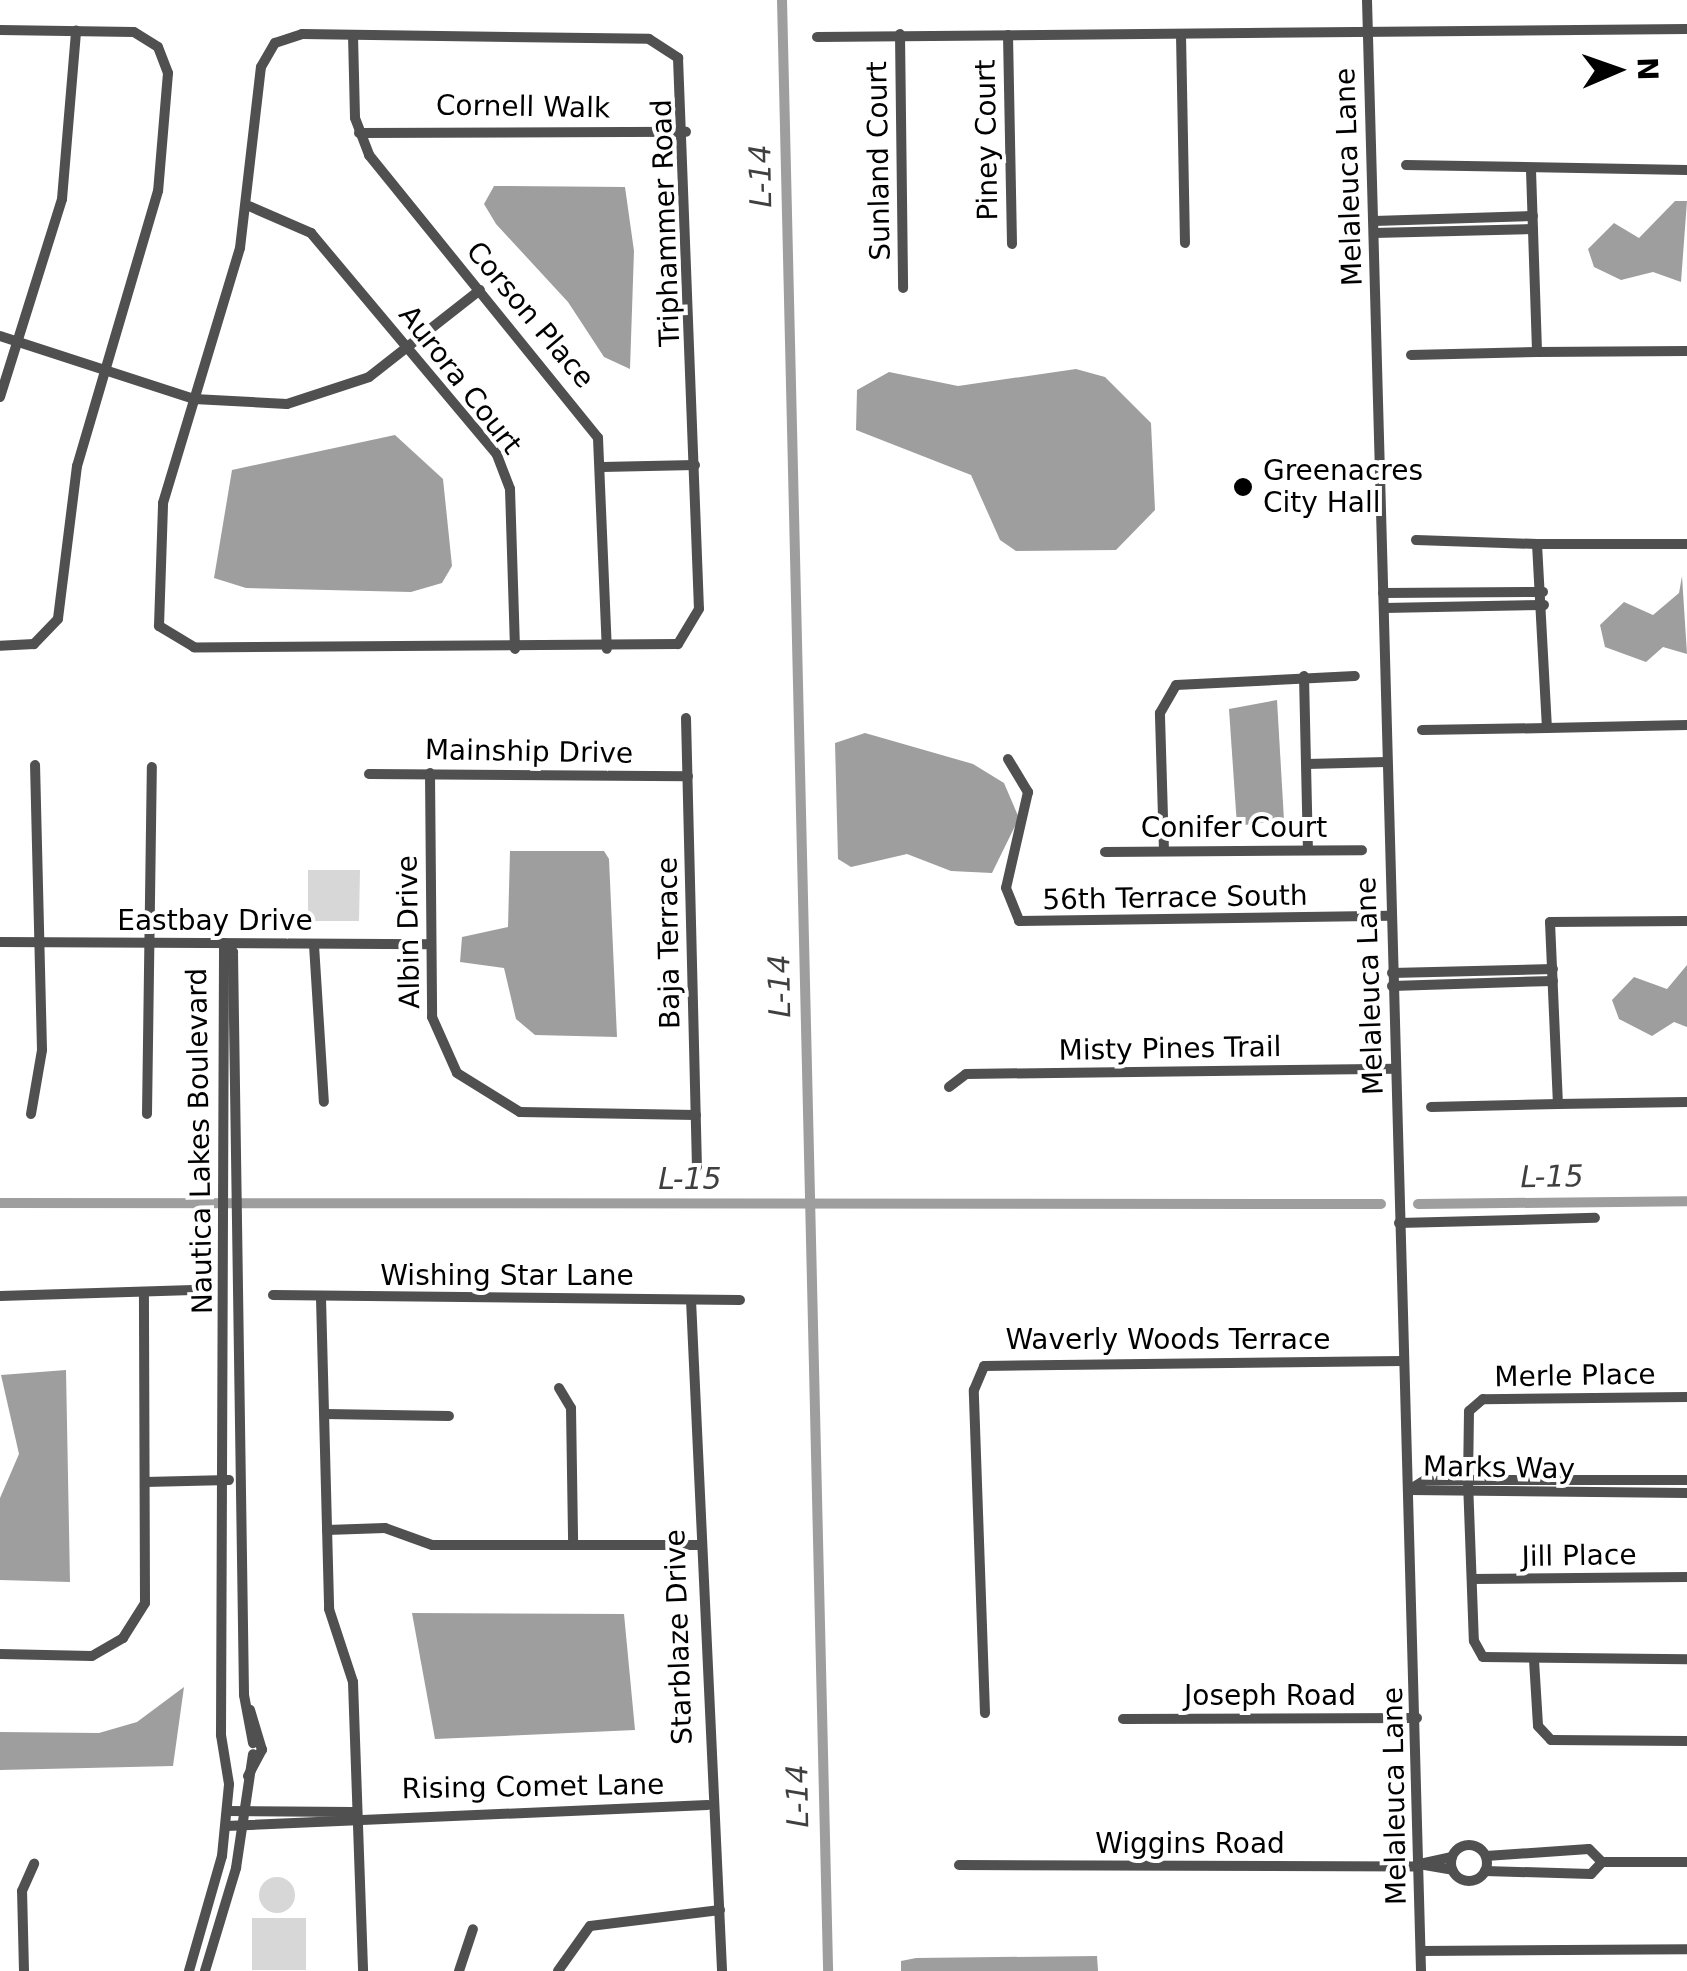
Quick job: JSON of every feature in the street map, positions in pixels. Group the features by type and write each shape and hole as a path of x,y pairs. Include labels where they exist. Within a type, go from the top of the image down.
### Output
{"street":[{"name":"Melaleuca Lane","path":"1367,0 1389,916 1417,1718 1421,1971"},
{"path":"817,37 1687,29"},
{"path":"0,30 141,34 158,46 168,73 154,209 69,500 58,619 34,644 0,646"},
{"path":"0,398 68,164 76,31"},
{"name":"Triphammer Road","path":"295,34 353,34 656,41 682,64 694,465 693,630 664,649 194,647 168,637 154,613 154,565 194,399 249,206 266,54 295,34"},
{"path":"353,34 359,133"},
{"name":"Sunland Court","path":"900,34 903,288"},
{"name":"Piney Court","path":"1008,35 1012,244"},
{"path":"1181,35 1185,244"},
{"name":"Cornell Walk","path":"359,133 686,132"},
{"name":"Corson Place","path":"359,133 480,290 592,426 602,468 607,649"},
{"path":"1406,166 1687,170"},
{"path":"1531,170 1538,352"},
{"name":"Aurora Court","path":"249,206 306,228 507,475 514,649"},
{"path":"1374,227 1533,216"},
{"path":"1374,227 1533,229"},
{"path":"0,336 194,399 304,401 354,384 409,350 480,290"},
{"path":"1411,355 1687,351"},
{"path":"602,468 694,465"},
{"path":"1416,540 1687,544"},
{"path":"1538,544 1544,592 1547,728"},
{"path":"1383,593 1544,592"},
{"path":"1384,608 1544,604"},
{"path":"1304,676 1308,850"},
{"path":"1164,851 1164,699 1200,678 1355,676"},
{"name":"Baja Terrace","path":"686,718 697,1166"},
{"path":"1422,730 1687,725"},
{"name":"56th Terrace South","path":"1008,759 1028,792 1026,836 1006,888 1019,922 1389,916"},
{"path":"1307,764 1386,762"},
{"path":"31,1114 41,943 35,765"},
{"path":"148,1114 152,767"},
{"name":"Albin Drive","path":"430,773 430,944 442,1053 478,1092 556,1116 696,1115"},
{"name":"Mainship Drive","path":"370,774 688,776"},
{"name":"Conifer Court","path":"1105,852 1362,850"},
{"path":"1558,1104 1550,922 1687,921"},
{"name":"Eastbay Drive","path":"0,942 430,944"},
{"name":"Nautica Lakes Boulevard","path":"189,1971 228,1811 226,1480 233,952 224,944"},
{"path":"314,945 324,1102"},
{"path":"1392,973 1553,975"},
{"path":"1392,986 1553,975"},
{"name":"Misty Pines Trail","path":"949,1086 966,1074 1395,1069"},
{"path":"1431,1107 1687,1102"},
{"path":"1399,1223 1595,1218"},
{"name":"Nautica Lakes Boulevard","path":"205,1971 241,1826 253,1749 244,1698 241,1479 229,1228"},
{"path":"0,1296 193,1290"},
{"path":"0,1654 68,1660 123,1638 146,1603 144,1292"},
{"name":"Wishing Star Lane","path":"272,1296 740,1300"},
{"path":"321,1298 329,1609 353,1682 363,1971"},
{"name":"Starblaze Drive","path":"691,1300 708,1805 720,1910 722,1971"},
{"name":"Waverly Woods Terrace","path":"984,1713 974,1390 984,1366 1403,1361"},
{"path":"559,1388 571,1408 573,1542"},
{"name":"Merle Place","path":"1468,1487 1469,1411 1483,1399 1687,1397"},
{"path":"324,1414 449,1416"},
{"path":"146,1482 241,1479"},
{"name":"Marks Way","path":"1409,1490 1426,1480 1468,1487 1605,1487 1687,1493"},
{"name":"Marks Way","path":"1605,1487 1687,1480"},
{"path":"1468,1487 1474,1641 1490,1660 1687,1659"},
{"path":"327,1530 385,1528 432,1544 698,1545"},
{"name":"Jill Place","path":"1472,1580 1687,1577"},
{"path":"1534,1660 1538,1726 1550,1740 1687,1741"},
{"name":"Nautica Lakes Boulevard","path":"244,1698 262,1750 248,1776"},
{"name":"Joseph Road","path":"1123,1720 1417,1718"},
{"name":"Rising Comet Lane","path":"226,1826 359,1813 708,1805"},
{"name":"Rising Comet Lane","path":"228,1811 321,1806 359,1813"},
{"path":"1420,1865 1452,1857 1470,1845 1486,1856 1589,1850 1602,1862 1687,1862"},
{"path":"1485,1871 1486,1856"},
{"path":"1452,1857 1452,1870"},
{"path":"1420,1865 1452,1870 1471,1881 1485,1871 1592,1874 1602,1862"},
{"path":"24,1971 22,1891 34,1864"},
{"name":"Wiggins Road","path":"960,1866 1420,1865"},
{"path":"558,1971 590,1926 720,1910"},
{"path":"459,1971 473,1929"},
{"path":"1421,1950 1687,1949"}],"shaded area":[{"path":"494,186 625,187 634,251 630,369 604,357 568,302 496,224 484,204"},
{"path":"1675,201 1687,201 1681,282 1653,272 1621,280 1594,267 1588,249 1614,223 1639,238"},
{"path":"1076,369 1105,377 1151,423 1155,510 1116,550 1016,551 1000,540 971,475 856,430 857,390 889,372 958,386"},
{"path":"395,435 443,479 452,566 442,583 411,592 246,588 214,578 232,470"},
{"path":"1682,576 1687,654 1663,647 1646,662 1605,647 1600,625 1624,602 1653,615 1679,593"},
{"path":"1277,700 1284,820 1237,826 1229,709"},
{"path":"865,733 973,764 1004,783 1019,818 992,873 951,871 907,854 851,867 838,859 835,743"},
{"path":"510,851 604,851 609,859 617,1037 535,1035 516,1019 504,968 460,962 462,937 508,927"},
{"path":"308,870 360,870 359,921 308,921"},
{"path":"1687,965 1687,1027 1674,1022 1652,1036 1619,1019 1612,1000 1634,977 1667,989"},
{"path":"66,1370 70,1582 0,1580 0,1498 19,1454 1,1375"},
{"path":"412,1613 624,1614 635,1730 435,1739"},
{"path":"184,1687 173,1766 0,1770 0,1732 99,1733 137,1722"},
{"path":"277,1877 290,1882 295,1895 290,1908 277,1913 264,1908 259,1895 264,1882"},
{"path":"252,1918 306,1918 306,1970 252,1970"},
{"path":"1097,1956 1098,1971 901,1971 901,1961 916,1958"}],"waterway":[{"name":"L-14","path":"782,0 828,1971"},
{"name":"L-15","path":"1418,1204 1687,1201"},
{"name":"L-15","path":"0,1203 1381,1204"}],"place":[{"name":"Greenacres City Hall","path":"1243,487"}]}
